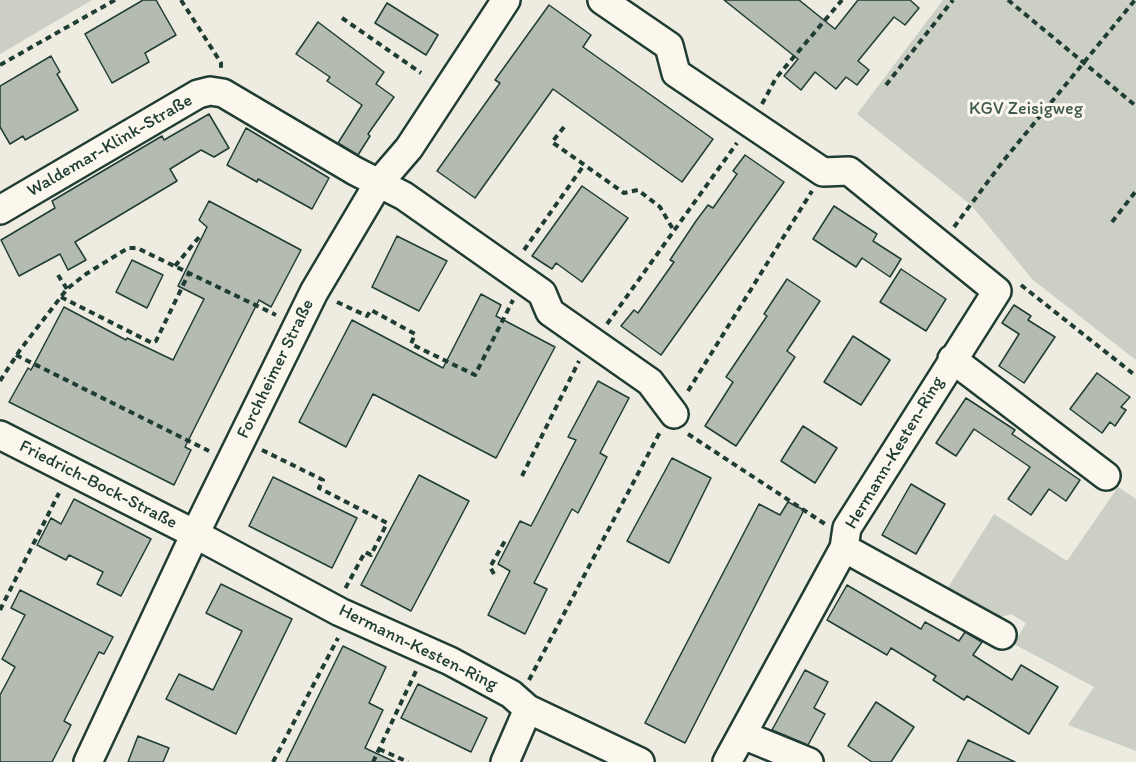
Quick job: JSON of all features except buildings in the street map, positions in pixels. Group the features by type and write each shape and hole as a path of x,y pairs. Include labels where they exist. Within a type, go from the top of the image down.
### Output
{"street":[{"name":"Forchheimer Straße","path":"88,762 195,534 315,292 378,184 409,148 506,0"},
{"path":"602,0 669,46 676,73 823,172 849,171 939,247 997,291"},
{"path":"223,93 378,184 404,196 542,293 550,312 650,382 674,414"},
{"name":"Waldemar-Klink-Straße","path":"0,210 198,94 223,93"},
{"name":"Hermann-Kesten-Ring","path":"727,762 845,543 847,528 997,291"},
{"name":"Hermann-Kesten-Ring","path":"952,359 1106,476"},
{"name":"Friedrich-Bock-Straße","path":"0,435 195,534"},
{"name":"Hermann-Kesten-Ring","path":"195,534 342,613 426,651 511,694 523,705 640,762"},
{"name":"Hermann-Kesten-Ring","path":"845,543 1002,635"},
{"path":"505,762 523,705"},
{"path":"743,735 809,762"}],"path":[{"path":"0,65 115,0"},
{"path":"181,0 221,63 223,93"},
{"path":"776,78 842,0"},
{"path":"886,85 953,0"},
{"path":"1008,0 1136,106"},
{"path":"939,247 1004,160 1136,0"},
{"path":"342,18 421,73"},
{"path":"522,476 592,341 752,123"},
{"path":"564,127 552,142 624,193 638,190 660,207 674,231"},
{"path":"315,292 367,316 371,310 415,334 411,344 475,375 516,275 584,165"},
{"path":"523,705 661,430 674,414 823,172"},
{"path":"1112,222 1136,191"},
{"path":"175,266 200,236"},
{"path":"0,381 67,289 77,280 128,248 137,248 278,316"},
{"path":"61,297 152,343 156,341 189,273"},
{"path":"58,275 67,289"},
{"path":"997,291 1010,276 1136,375"},
{"path":"16,356 210,451"},
{"path":"674,414 688,434 845,543"},
{"path":"241,440 323,480 319,488 387,523 371,555 365,552 342,613 273,762"},
{"path":"0,610 69,472"},
{"path":"494,574 490,567 506,539"},
{"path":"373,762 426,651"},
{"path":"379,749 408,762"}],"green space":[{"path":"0,0 92,0 0,54"},
{"name":"KGV Zeisigweg","path":"943,0 1136,0 1136,360 1033,280 971,205 857,114"},
{"path":"1118,487 1136,499 1136,751 1068,725 1094,687 1014,644 1026,623 1011,614 994,619 944,594 994,514 1067,561"}]}
